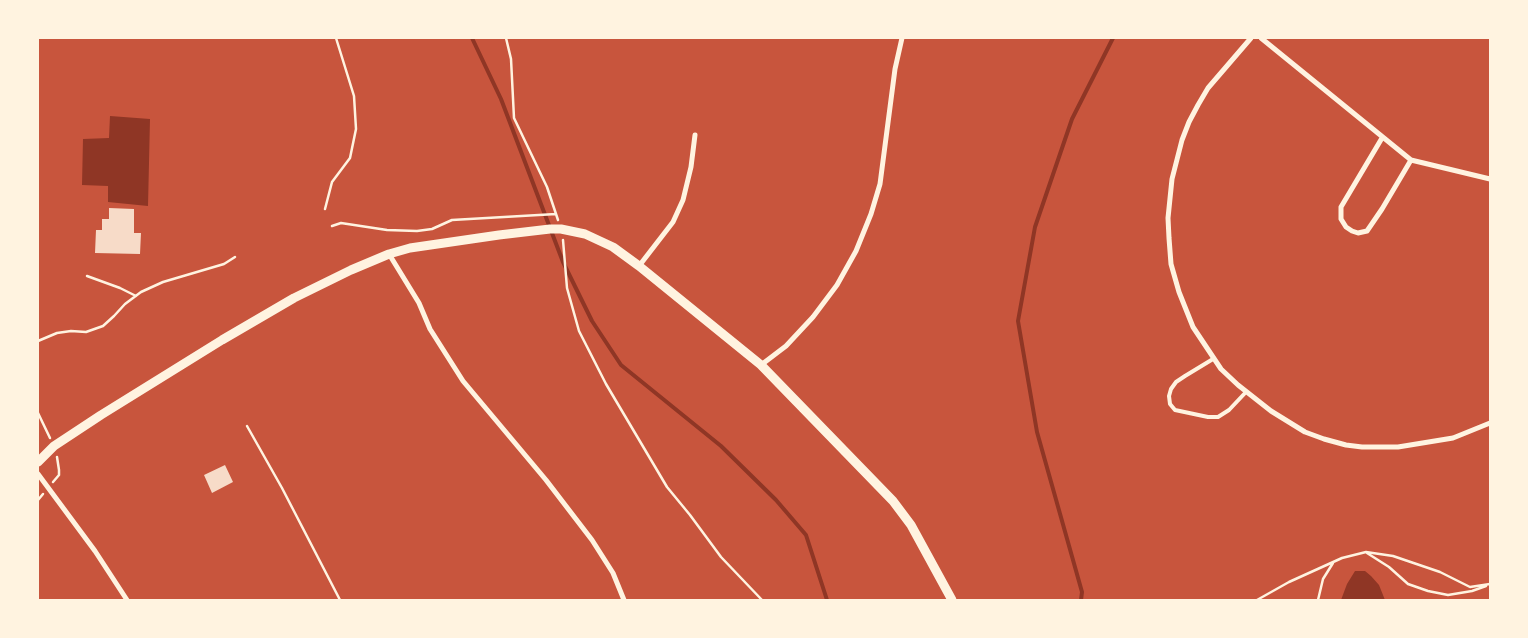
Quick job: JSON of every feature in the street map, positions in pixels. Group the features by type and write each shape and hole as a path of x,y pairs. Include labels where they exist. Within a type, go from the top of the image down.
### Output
{"street":[{"path":"761,364 786,346 813,317 837,285 856,250 871,214 880,184 895,69 902,38"},
{"path":"1251,38 1208,88 1189,122 1176,159 1170,198 1168,238 1174,276 1193,327 1221,369 1246,392 1271,411 1305,432 1346,445 1398,447 1453,438 1490,423"},
{"path":"1261,38 1411,160 1490,179"},
{"path":"639,266 672,222 683,200 691,167 695,135"},
{"path":"1382,138 1341,207 1340,219 1346,227 1358,233 1367,231 1411,160"},
{"path":"38,462 54,446 101,415 253,321 294,298 389,254 410,248 546,229 562,229 585,234 613,248 639,266 761,364 893,501 911,525 952,600"},
{"path":"389,254 419,304 430,329 463,381 546,480 592,540 613,573 624,600"},
{"path":"38,474 95,551 127,600"}],"lane":[{"path":"1213,359 1176,382 1169,396 1170,404 1175,410 1218,417 1229,410 1246,392"}],"path":[{"path":"325,209 332,182 350,158 356,129 354,96 336,38"},
{"path":"506,38 511,59 514,118 547,187 562,229 568,288 579,331 606,384 667,487 721,557 762,600"},
{"path":"332,226 341,223 388,230 417,231 432,228 452,220 556,214"},
{"path":"38,341 57,333 71,331 86,332 103,326 136,296 163,282 224,264 235,257"},
{"path":"87,276 136,296"},
{"path":"247,426 282,488 340,600"},
{"path":"1366,552 1408,584 1428,591 1448,595 1472,591 1490,584"},
{"path":"1258,600 1289,582 1342,558 1366,552 1392,556 1440,572 1470,587 1490,584"},
{"path":"1318,600 1323,579 1334,562"}],"shaded area":[{"path":"110,116 150,119 148,206 108,202 108,186 82,185 83,139 109,138"},
{"path":"1355,571 1365,571 1371,576 1379,585 1385,600 1341,600 1347,584"}],"building":[{"path":"109,208 134,209 134,233 141,233 140,254 95,253 96,230 102,230 102,219 109,219"},
{"path":"225,465 233,482 212,493 204,475"}],"waterway":[{"path":"472,38 501,99 563,262 592,321 621,365 721,446 776,500 806,535 827,600"},
{"path":"1081,600 1082,592 1037,432 1018,321 1035,227 1072,119 1113,38"}]}
